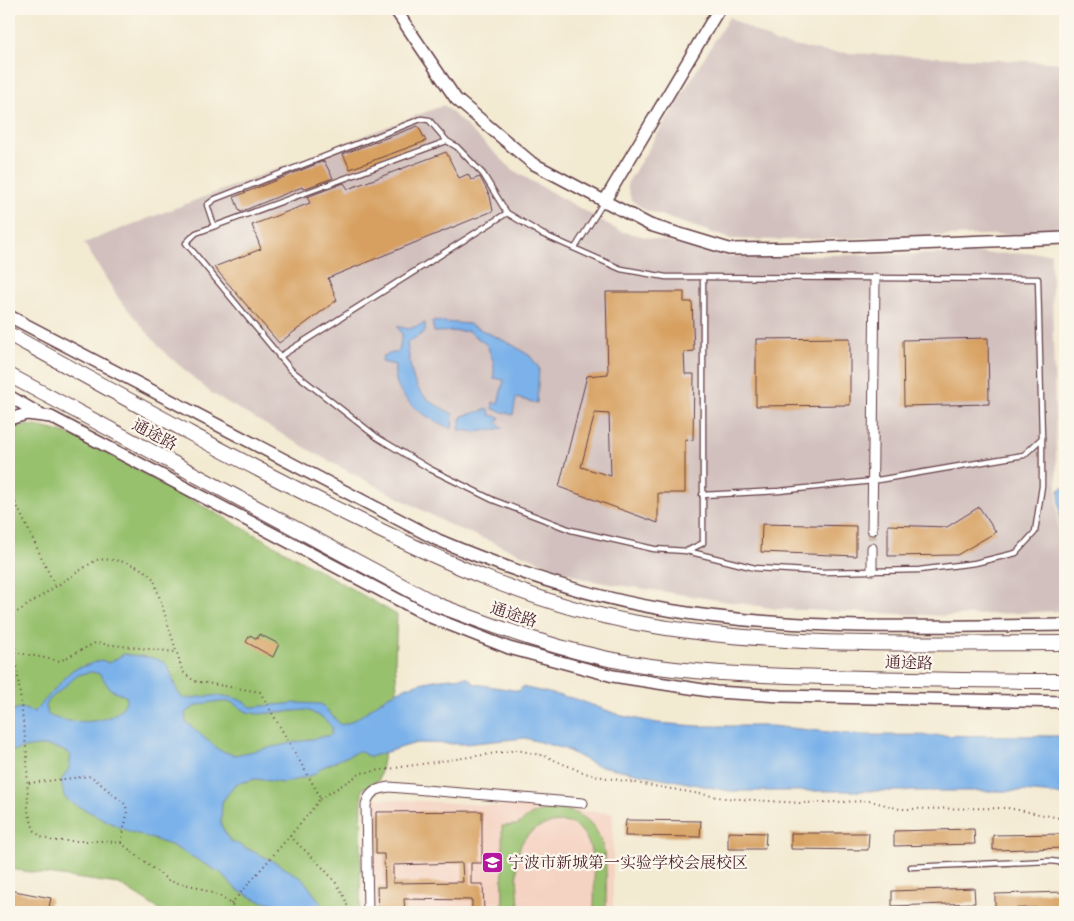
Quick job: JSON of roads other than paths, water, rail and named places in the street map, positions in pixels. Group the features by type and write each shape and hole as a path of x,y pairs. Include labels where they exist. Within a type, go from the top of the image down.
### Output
{"main road":[{"path":"395,9 456,99 532,163 650,225 729,249 813,248 1065,238"},
{"path":"604,202 719,9"},
{"path":"9,316 438,540 486,560 557,583 662,609 794,624 1065,625"},
{"name":"通途路","path":"9,334 261,472 450,564 527,595 637,623 742,637 860,643 1065,643"},
{"name":"通途路","path":"9,375 438,605 496,628 552,645 628,663 702,674 970,681 1065,681"},
{"path":"9,396 40,415"},
{"path":"9,419 27,414 51,417 433,618 509,648 613,676 672,687 781,696 1065,702"}],"street":[{"path":"872,530 875,278"},
{"path":"872,548 872,570"},
{"path":"368,912 366,805 368,796 379,788 389,787 582,804"}],"lane":[{"path":"214,226 207,205 215,199 421,119 429,120 447,141 457,148 483,174 507,213 542,234 621,269 666,278 1038,279 1042,486 1035,532 1016,553 956,566 919,570 823,572 755,568 683,550"},
{"path":"447,141 196,233 186,243 291,370 378,438 430,469 493,500 571,530 654,548 688,551 703,543 703,277"},
{"path":"575,248 604,202"},
{"path":"280,357 507,213"},
{"path":"702,495 779,491 872,481 1024,455 1042,438"},
{"path":"911,867 1050,861 1059,862 1065,866"}],"water":[{"path":"432,321 469,324 511,344 530,356 539,368 537,403 516,398 513,415 493,409 493,402 498,403 504,380 494,378 494,363 487,345 468,331 434,332"},
{"path":"425,323 425,332 407,343 411,369 417,387 422,394 430,401 453,414 452,429 431,419 412,405 398,387 395,377 395,365 382,362 383,356 399,351 402,334 397,326 409,329"},
{"path":"489,409 490,415 500,417 497,423 503,428 475,432 459,430 462,416"},
{"path":"1065,487 1065,563 1061,548 1059,490"},
{"path":"124,654 160,660 168,667 177,690 184,699 210,696 228,697 244,702 251,707 297,703 321,704 341,725 349,723 387,697 403,689 430,681 467,677 475,684 520,691 522,687 576,699 622,716 657,723 697,726 771,726 858,735 1065,736 1065,795 1023,791 729,791 595,765 565,749 525,738 465,744 416,743 370,757 359,751 321,768 315,774 303,778 283,783 256,779 235,784 222,802 221,825 229,840 275,862 303,879 322,905 323,912 273,912 273,903 260,901 237,890 221,873 171,845 123,829 70,802 64,796 61,781 69,768 71,755 48,746 25,748 9,752 9,711 21,708 34,712 72,670 102,660 109,663","holes":["91,672 100,674 110,689 127,697 123,707 115,714 94,721 68,721 48,715 46,706 49,700 78,675","212,702 231,702 247,712 258,714 307,710 323,718 332,727 331,735 234,755 219,750 186,722 185,713 196,706"]}],"tunnel":[{"path":"872,530 872,548"}],"place":[{"name":"宁波市新城第一实验学校会展校区","path":"492,862"}]}
